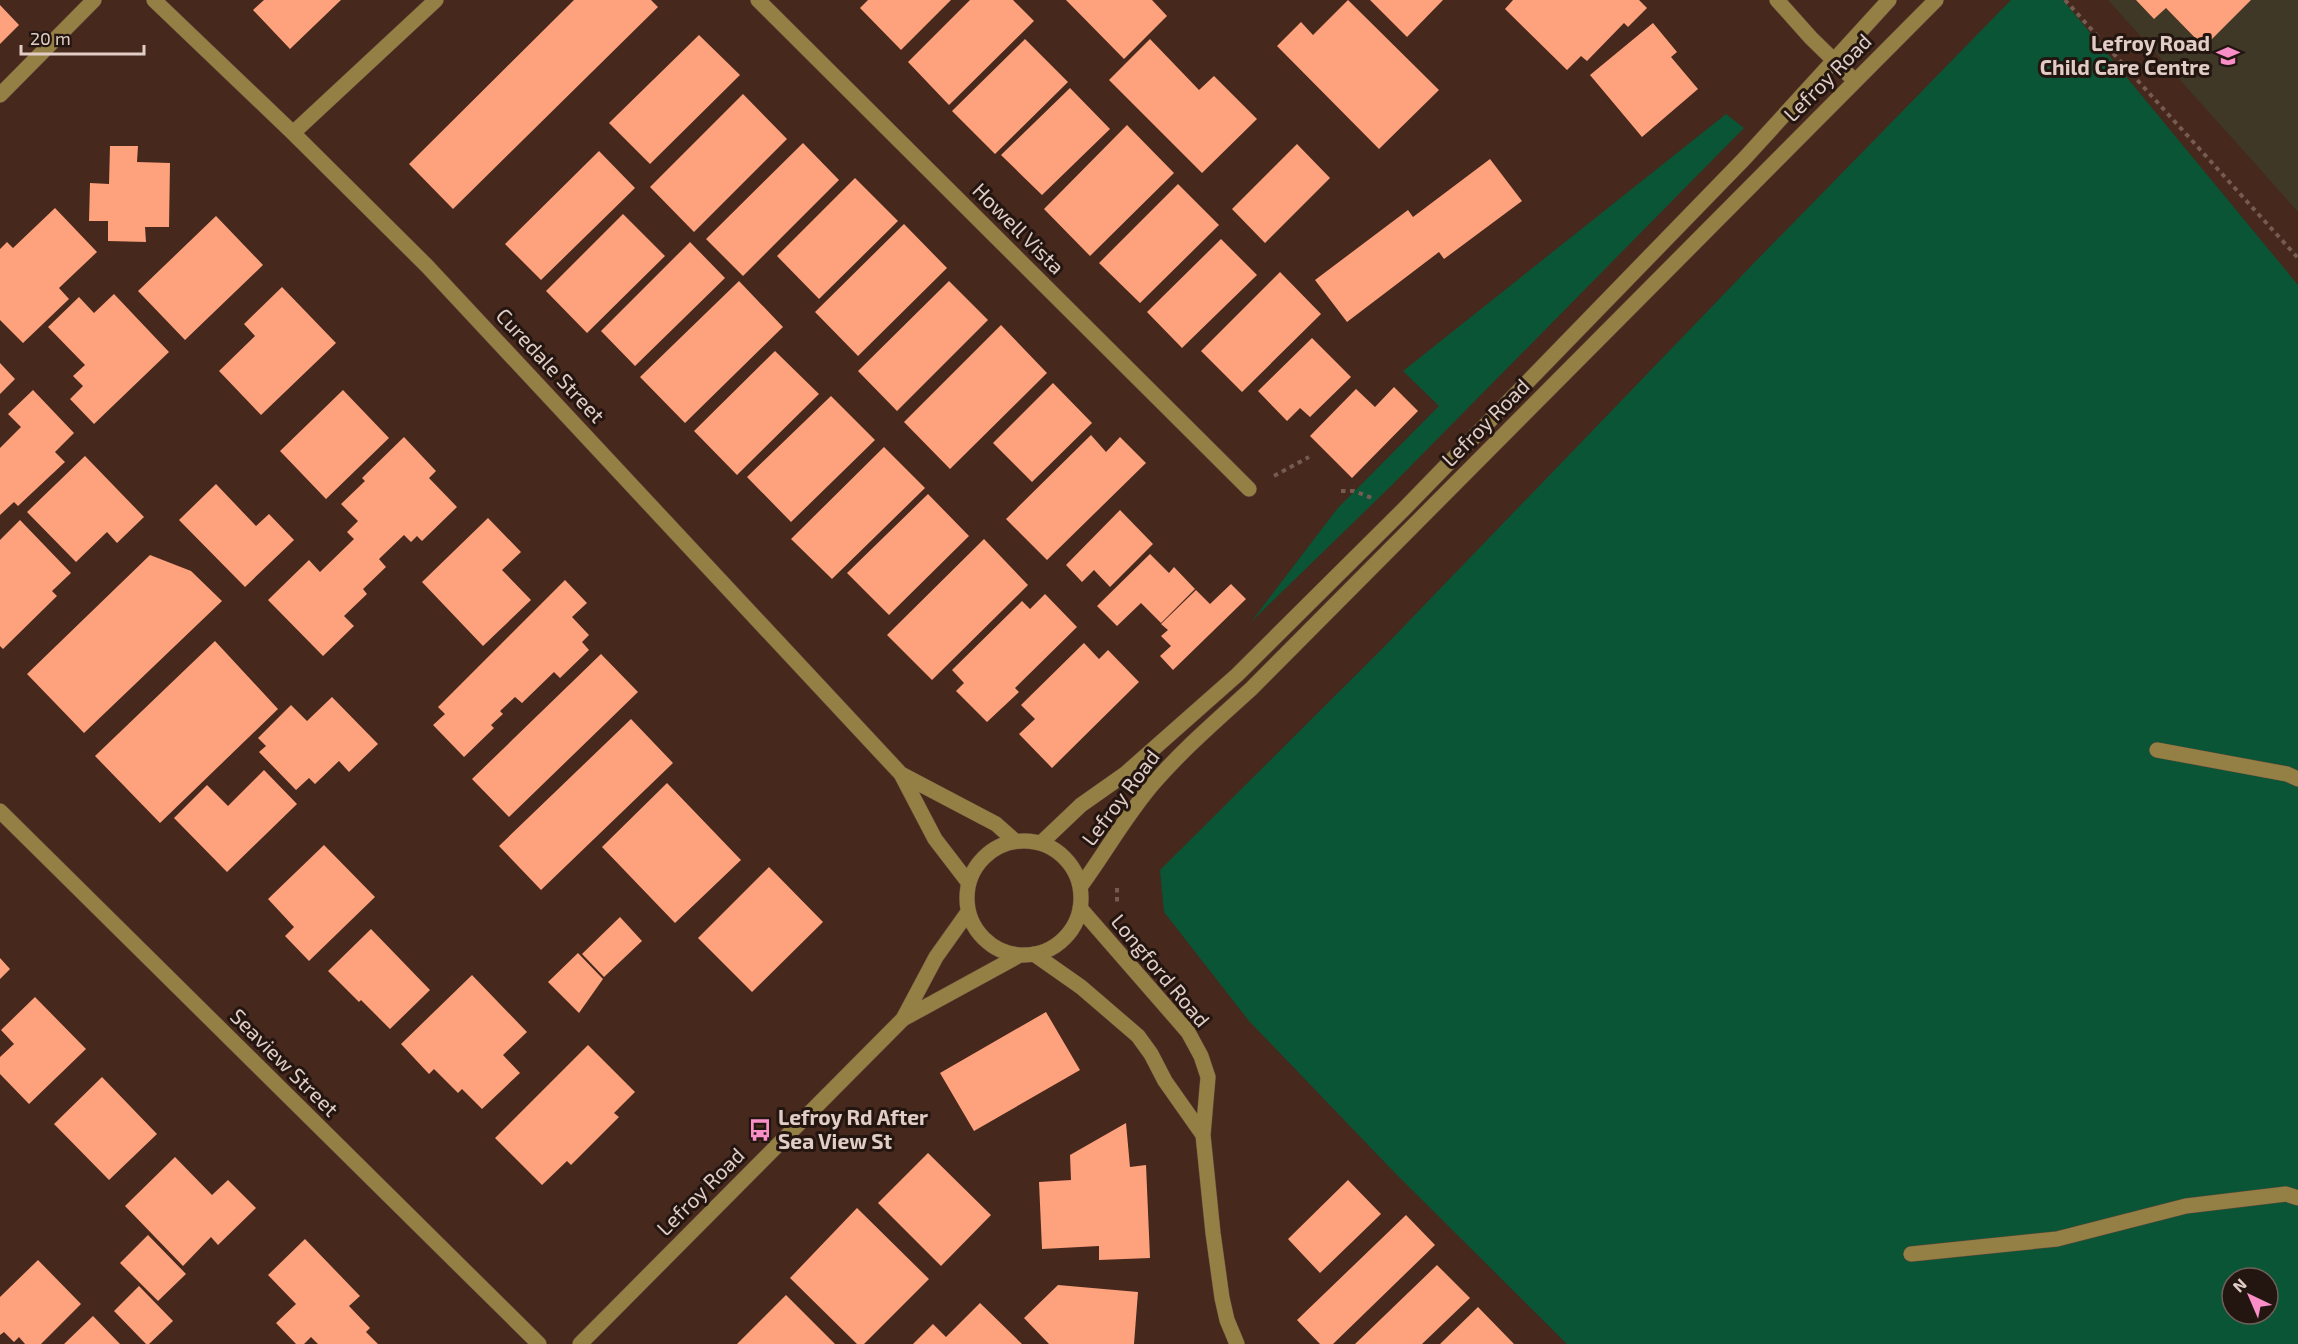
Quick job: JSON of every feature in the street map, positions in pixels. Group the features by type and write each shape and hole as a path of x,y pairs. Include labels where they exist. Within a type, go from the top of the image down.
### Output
{"street":[{"path":"0,95 94,0"},
{"name":"Curedale Street","path":"154,0 427,266 901,774 934,839 968,882"},
{"path":"293,133 436,0"},
{"name":"Howell Vista","path":"758,0 1249,489"},
{"path":"1777,0 1833,61 1854,80"},
{"name":"Lefroy Road","path":"1041,843 1081,805 1125,774 1237,675 1404,509 1736,167 1889,0"},
{"name":"Lefroy Road","path":"1080,887 1152,784 1192,742 1251,689 1936,0"},
{"path":"2157,750 2287,774 2298,779"},
{"name":"Curedale Street","path":"901,774 996,824 1015,841"},
{"name":"Seaview Street","path":"0,811 539,1344"},
{"name":"Lefroy Road","path":"903,1019 1027,955 1050,948 1064,939 1075,924 1080,909 1080,887 1075,872 1067,860 1055,849 1041,843 1015,841 999,846 985,855 975,867 968,882"},
{"path":"968,882 966,897 968,912 975,928 987,942 1002,951 1027,955"},
{"name":"Longford Road","path":"1080,909 1188,1032 1201,1056 1208,1077 1203,1135 1222,1298 1227,1320 1237,1344"},
{"name":"Lefroy Road","path":"580,1344 903,1019 936,957 968,912"},
{"name":"Longford Road","path":"1027,955 1081,987 1138,1036 1151,1054 1165,1081 1203,1135"},
{"path":"1911,1254 2056,1239 2187,1206 2286,1194 2298,1198"}],"path":[{"path":"2065,0 2298,258"},
{"path":"1249,489 1309,457"}],"shaded area":[{"name":"Lefroy Road Child Care Centre","path":"2108,0 2298,0 2298,212 2251,159"}],"green space":[{"path":"2011,0 2063,0 2298,285 2298,1344 1567,1344 1395,1173 1249,1021 1164,912 1160,870 1383,648"},
{"path":"1726,114 1744,128 1393,484 1251,622 1337,509 1439,406 1403,371"}],"building":[{"path":"264,0 341,0 290,49 253,10"},
{"path":"574,0 651,0 658,7 453,209 409,164"},
{"path":"868,0 951,0 901,50 860,8"},
{"path":"970,0 1013,0 1034,21 949,105 908,62"},
{"path":"1066,0 1152,0 1167,16 1124,59"},
{"path":"1348,0 1439,90 1379,149 1277,46 1301,22 1313,35"},
{"path":"1370,0 1443,0 1407,37"},
{"path":"1513,0 1639,0 1647,8 1628,27 1624,23 1587,61 1581,56 1567,70 1505,9"},
{"path":"2136,0 2251,0 2204,47 2166,8 2154,19"},
{"path":"0,5 19,25 0,44"},
{"path":"1653,23 1677,52 1671,57 1698,89 1642,137 1590,75"},
{"path":"699,35 740,75 650,164 609,123"},
{"path":"1025,39 1068,82 995,154 952,111"},
{"path":"1150,39 1199,90 1214,76 1257,119 1202,173 1109,80"},
{"path":"1070,88 1110,129 1042,195 1001,155"},
{"path":"743,94 787,139 694,232 650,187"},
{"path":"1127,125 1174,173 1090,256 1044,209"},
{"path":"803,143 839,180 743,276 706,239"},
{"path":"1297,144 1330,178 1265,243 1232,209"},
{"path":"110,146 138,146 137,162 170,163 169,227 145,227 146,242 108,241 108,221 89,221 90,183 109,184"},
{"path":"599,151 635,188 541,280 505,244"},
{"path":"1490,159 1522,201 1444,259 1439,252 1347,322 1315,280 1408,210 1413,217"},
{"path":"855,178 898,221 819,299 777,256"},
{"path":"1178,184 1219,225 1140,303 1099,263"},
{"path":"55,208 97,252 59,288 69,299 23,343 0,320 0,249 7,242 13,248"},
{"path":"623,214 665,256 587,333 546,291"},
{"path":"216,216 263,265 185,340 138,291"},
{"path":"904,224 947,268 858,356 815,312"},
{"path":"1221,239 1257,275 1182,348 1147,312"},
{"path":"690,242 725,278 635,366 601,331"},
{"path":"1280,272 1321,314 1242,392 1201,351"},
{"path":"739,281 783,327 685,423 640,377"},
{"path":"949,281 988,320 897,411 858,371"},
{"path":"282,287 336,343 261,415 219,371 255,336 244,324"},
{"path":"114,294 169,352 94,424 70,399 83,386 73,376 85,365 48,327 79,297 94,313"},
{"path":"1001,325 1047,373 950,469 904,422"},
{"path":"1312,338 1351,377 1310,417 1300,408 1287,421 1258,391"},
{"path":"775,351 819,394 737,475 694,431"},
{"path":"0,363 15,379 0,394"},
{"path":"1053,383 1092,423 1032,482 993,443"},
{"path":"1394,387 1418,411 1352,478 1310,436 1356,389 1375,407"},
{"path":"33,390 74,433 55,452 65,462 18,506 14,502 0,515 0,448 21,427 8,414"},
{"path":"343,390 389,438 326,499 280,451"},
{"path":"831,396 875,440 791,522 747,477"},
{"path":"1091,435 1106,452 1120,437 1146,463 1047,560 1006,519"},
{"path":"404,437 436,471 429,478 457,507 422,541 417,536 411,542 404,535 379,559 386,567 363,589 367,594 344,616 354,626 323,656 268,600 309,560 320,572 354,539 347,532 358,521 341,504 365,481 362,478"},
{"path":"884,447 925,488 832,579 791,539"},
{"path":"85,456 144,517 117,543 107,532 76,562 27,512"},
{"path":"216,484 256,526 269,514 294,540 245,587 179,520"},
{"path":"928,494 969,536 889,615 847,573"},
{"path":"1120,510 1153,544 1110,587 1094,570 1082,582 1066,565"},
{"path":"488,518 521,552 502,570 531,600 483,646 422,582"},
{"path":"20,520 71,573 52,591 57,596 3,649 0,646 0,540"},
{"path":"984,539 1028,585 932,680 887,635"},
{"path":"1150,554 1169,573 1174,567 1195,589 1161,623 1141,603 1117,626 1097,606"},
{"path":"150,555 191,571 222,601 84,733 27,674"},
{"path":"565,580 587,603 572,617 589,635 582,642 589,650 560,678 554,672 522,703 515,697 500,711 503,714 491,725 494,728 464,757 433,725 445,714 438,707"},
{"path":"1231,584 1246,599 1173,670 1160,656 1171,646 1161,636 1168,630 1161,624 1196,590 1210,604"},
{"path":"1045,594 1077,627 1015,688 1019,692 987,722 956,691 964,683 952,670 1022,601 1030,609"},
{"path":"215,641 278,709 160,823 95,756"},
{"path":"1084,643 1099,659 1108,650 1139,682 1052,768 1019,734 1035,719 1021,705"},
{"path":"601,654 638,692 509,817 472,779"},
{"path":"332,697 378,744 349,772 339,761 315,784 309,778 296,790 259,752 266,746 258,738 291,705 307,721"},
{"path":"631,719 673,763 541,890 499,846"},
{"path":"264,770 297,804 227,872 174,818 207,785 228,806"},
{"path":"667,783 741,860 675,923 602,847"},
{"path":"324,845 375,897 309,961 285,936 294,927 268,899"},
{"path":"769,867 823,922 752,992 698,938"},
{"path":"620,917 642,941 604,977 582,954"},
{"path":"371,929 430,990 390,1029 328,971"},
{"path":"578,953 603,979 579,1013 548,982"},
{"path":"0,958 10,969 0,979"},
{"path":"472,975 527,1032 503,1055 520,1073 482,1109 462,1089 458,1093 434,1069 429,1074 401,1044"},
{"path":"35,997 86,1049 29,1104 0,1074 0,1057 14,1044 1,1030"},
{"path":"1046,1012 1080,1070 974,1131 940,1073"},
{"path":"588,1045 635,1092 614,1113 619,1117 571,1165 567,1161 542,1185 495,1138"},
{"path":"102,1077 157,1134 109,1180 54,1124"},
{"path":"1126,1123 1130,1167 1146,1165 1150,1258 1099,1260 1099,1246 1042,1249 1039,1182 1071,1180 1070,1155"},
{"path":"928,1153 991,1215 941,1266 878,1203"},
{"path":"175,1157 212,1195 228,1180 256,1208 218,1245 211,1237 183,1266 125,1206"},
{"path":"1348,1180 1381,1214 1320,1273 1288,1239"},
{"path":"857,1208 929,1279 864,1344 857,1344 790,1278"},
{"path":"1406,1215 1435,1245 1333,1344 1320,1344 1297,1320"},
{"path":"148,1235 186,1274 158,1301 120,1263"},
{"path":"305,1239 360,1296 349,1306 370,1328 366,1332 378,1344 318,1344 311,1337 304,1344 296,1344 276,1323 296,1304 268,1275"},
{"path":"38,1260 81,1304 41,1344 25,1344 19,1337 14,1342 4,1332 0,1335 0,1297"},
{"path":"1437,1265 1470,1298 1422,1344 1355,1344"},
{"path":"1058,1285 1138,1292 1134,1344 1049,1344 1024,1318"},
{"path":"139,1286 173,1321 149,1344 146,1344 114,1311"},
{"path":"786,1295 835,1344 737,1344"},
{"path":"980,1303 1022,1344 913,1344 933,1324 946,1337"},
{"path":"1478,1307 1514,1344 1440,1344"},
{"path":"93,1316 120,1344 64,1344"}],"place":[{"name":"Lefroy Road Child Care Centre","path":"2228,56"},
{"name":"Lefroy Rd After Sea View St","path":"760,1130"}]}
